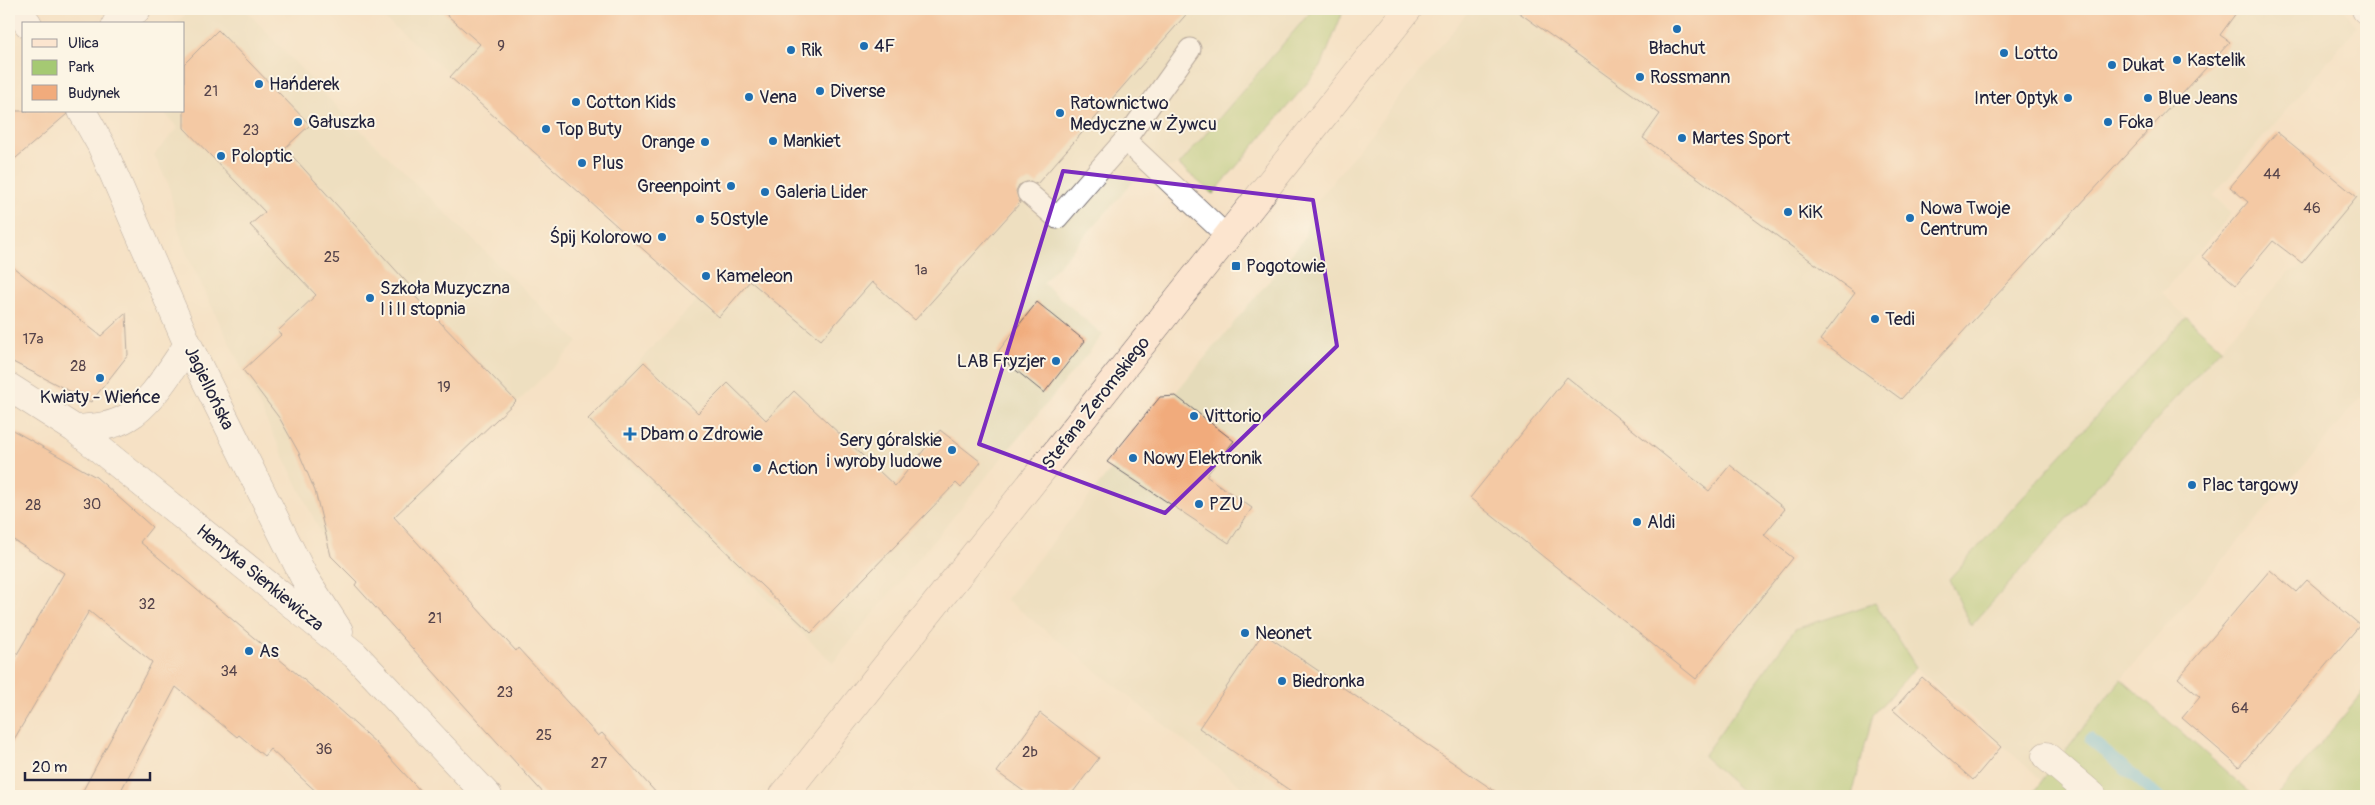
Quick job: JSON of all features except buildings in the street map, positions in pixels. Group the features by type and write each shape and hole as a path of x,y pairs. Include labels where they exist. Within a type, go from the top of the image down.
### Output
{"street":[{"path":"17,9 27,22"},
{"path":"119,22 137,9"},
{"name":"Stefana Żeromskiego","path":"783,796 1408,9"},
{"name":"Jagiellońska","path":"83,112 101,146 188,345 304,577 355,655"},
{"path":"75,429 102,427 128,417 148,401 188,345"},
{"name":"Henryka Sienkiewicza","path":"9,387 75,429 355,655 488,796"},
{"path":"2046,756 2093,796"}],"lane":[{"path":"1028,193 1056,218 1125,140 1190,49"},
{"path":"1125,140 1228,237"}],"highlighted area":[{"path":"1063,171 1313,200 1337,346 1165,513 979,444"}],"shaded area":[{"name":"Szkoła Muzyczna I i II stopnia","path":"191,9 245,9 336,106 578,342 459,461 341,566 325,542 187,255 178,229 169,185 154,155 178,128 164,112 185,112 185,22 177,22"},
{"path":"373,9 1313,9 1179,165 1140,174 1043,283 1103,335 833,663 583,420 700,297 479,98"},
{"path":"1470,9 2344,9 2357,27 2213,196 2232,213 2162,293 2186,317 1949,579 1971,626 2288,273 2300,267 2366,188 2366,392 2121,679 2042,781 1916,667 1875,603 1795,629 1704,755 1748,796 1253,796 1006,599 1100,483 1304,239 1311,209"}],"green space":[{"path":"1313,9 1344,9 1321,67 1213,194 1179,165"},
{"path":"2186,317 2221,348 1971,626 1949,579"},
{"path":"1875,603 1916,667 1873,715 1852,796 1748,796 1703,756 1795,629"},
{"path":"2121,679 2254,796 2034,796 2034,791"},
{"path":"2366,689 2366,796 2277,796"}],"waterway":[{"path":"2090,739 2158,796"}],"place":[{"name":"Błachut","path":"1677,29"},
{"name":"4F","path":"864,46"},
{"name":"Rik","path":"791,50"},
{"name":"Lotto","path":"2004,53"},
{"name":"Kastelik","path":"2177,60"},
{"name":"Dukat","path":"2112,65"},
{"name":"Rossmann","path":"1640,77"},
{"name":"Hańderek","path":"259,84"},
{"name":"Diverse","path":"820,91"},
{"name":"Vena","path":"749,97"},
{"name":"Inter Optyk","path":"2068,98"},
{"name":"Blue Jeans","path":"2148,98"},
{"name":"Cotton Kids","path":"576,102"},
{"name":"Ratownictwo Medyczne w Żywcu","path":"1060,113"},
{"name":"Gałuszka","path":"298,122"},
{"name":"Foka","path":"2108,122"},
{"name":"Top Buty","path":"546,129"},
{"name":"Martes Sport","path":"1682,138"},
{"name":"Mankiet","path":"773,141"},
{"name":"Orange","path":"705,142"},
{"name":"Poloptic","path":"221,156"},
{"name":"Plus","path":"582,163"},
{"name":"Greenpoint","path":"731,186"},
{"name":"Galeria Lider","path":"765,192"},
{"name":"KiK","path":"1788,212"},
{"name":"Nowa Twoje Centrum","path":"1910,218"},
{"name":"50style","path":"700,219"},
{"name":"Śpij Kolorowo","path":"662,237"},
{"name":"Pogotowie","path":"1236,266"},
{"name":"Kameleon","path":"706,276"},
{"name":"Szkoła Muzyczna I i II stopnia","path":"370,298"},
{"name":"Tedi","path":"1875,319"},
{"name":"LAB Fryzjer","path":"1056,361"},
{"name":"Kwiaty - Wieńce","path":"100,378"},
{"name":"Vittorio","path":"1194,416"},
{"name":"Dbam o Zdrowie","path":"630,434"},
{"name":"Sery góralskie i wyroby ludowe","path":"952,450"},
{"name":"Nowy Elektronik","path":"1133,458"},
{"name":"Action","path":"757,468"},
{"name":"Plac targowy","path":"2192,485"},
{"name":"PZU","path":"1199,504"},
{"name":"Aldi","path":"1637,522"},
{"name":"Neonet","path":"1245,633"},
{"name":"As","path":"249,651"},
{"name":"Biedronka","path":"1282,681"}]}
